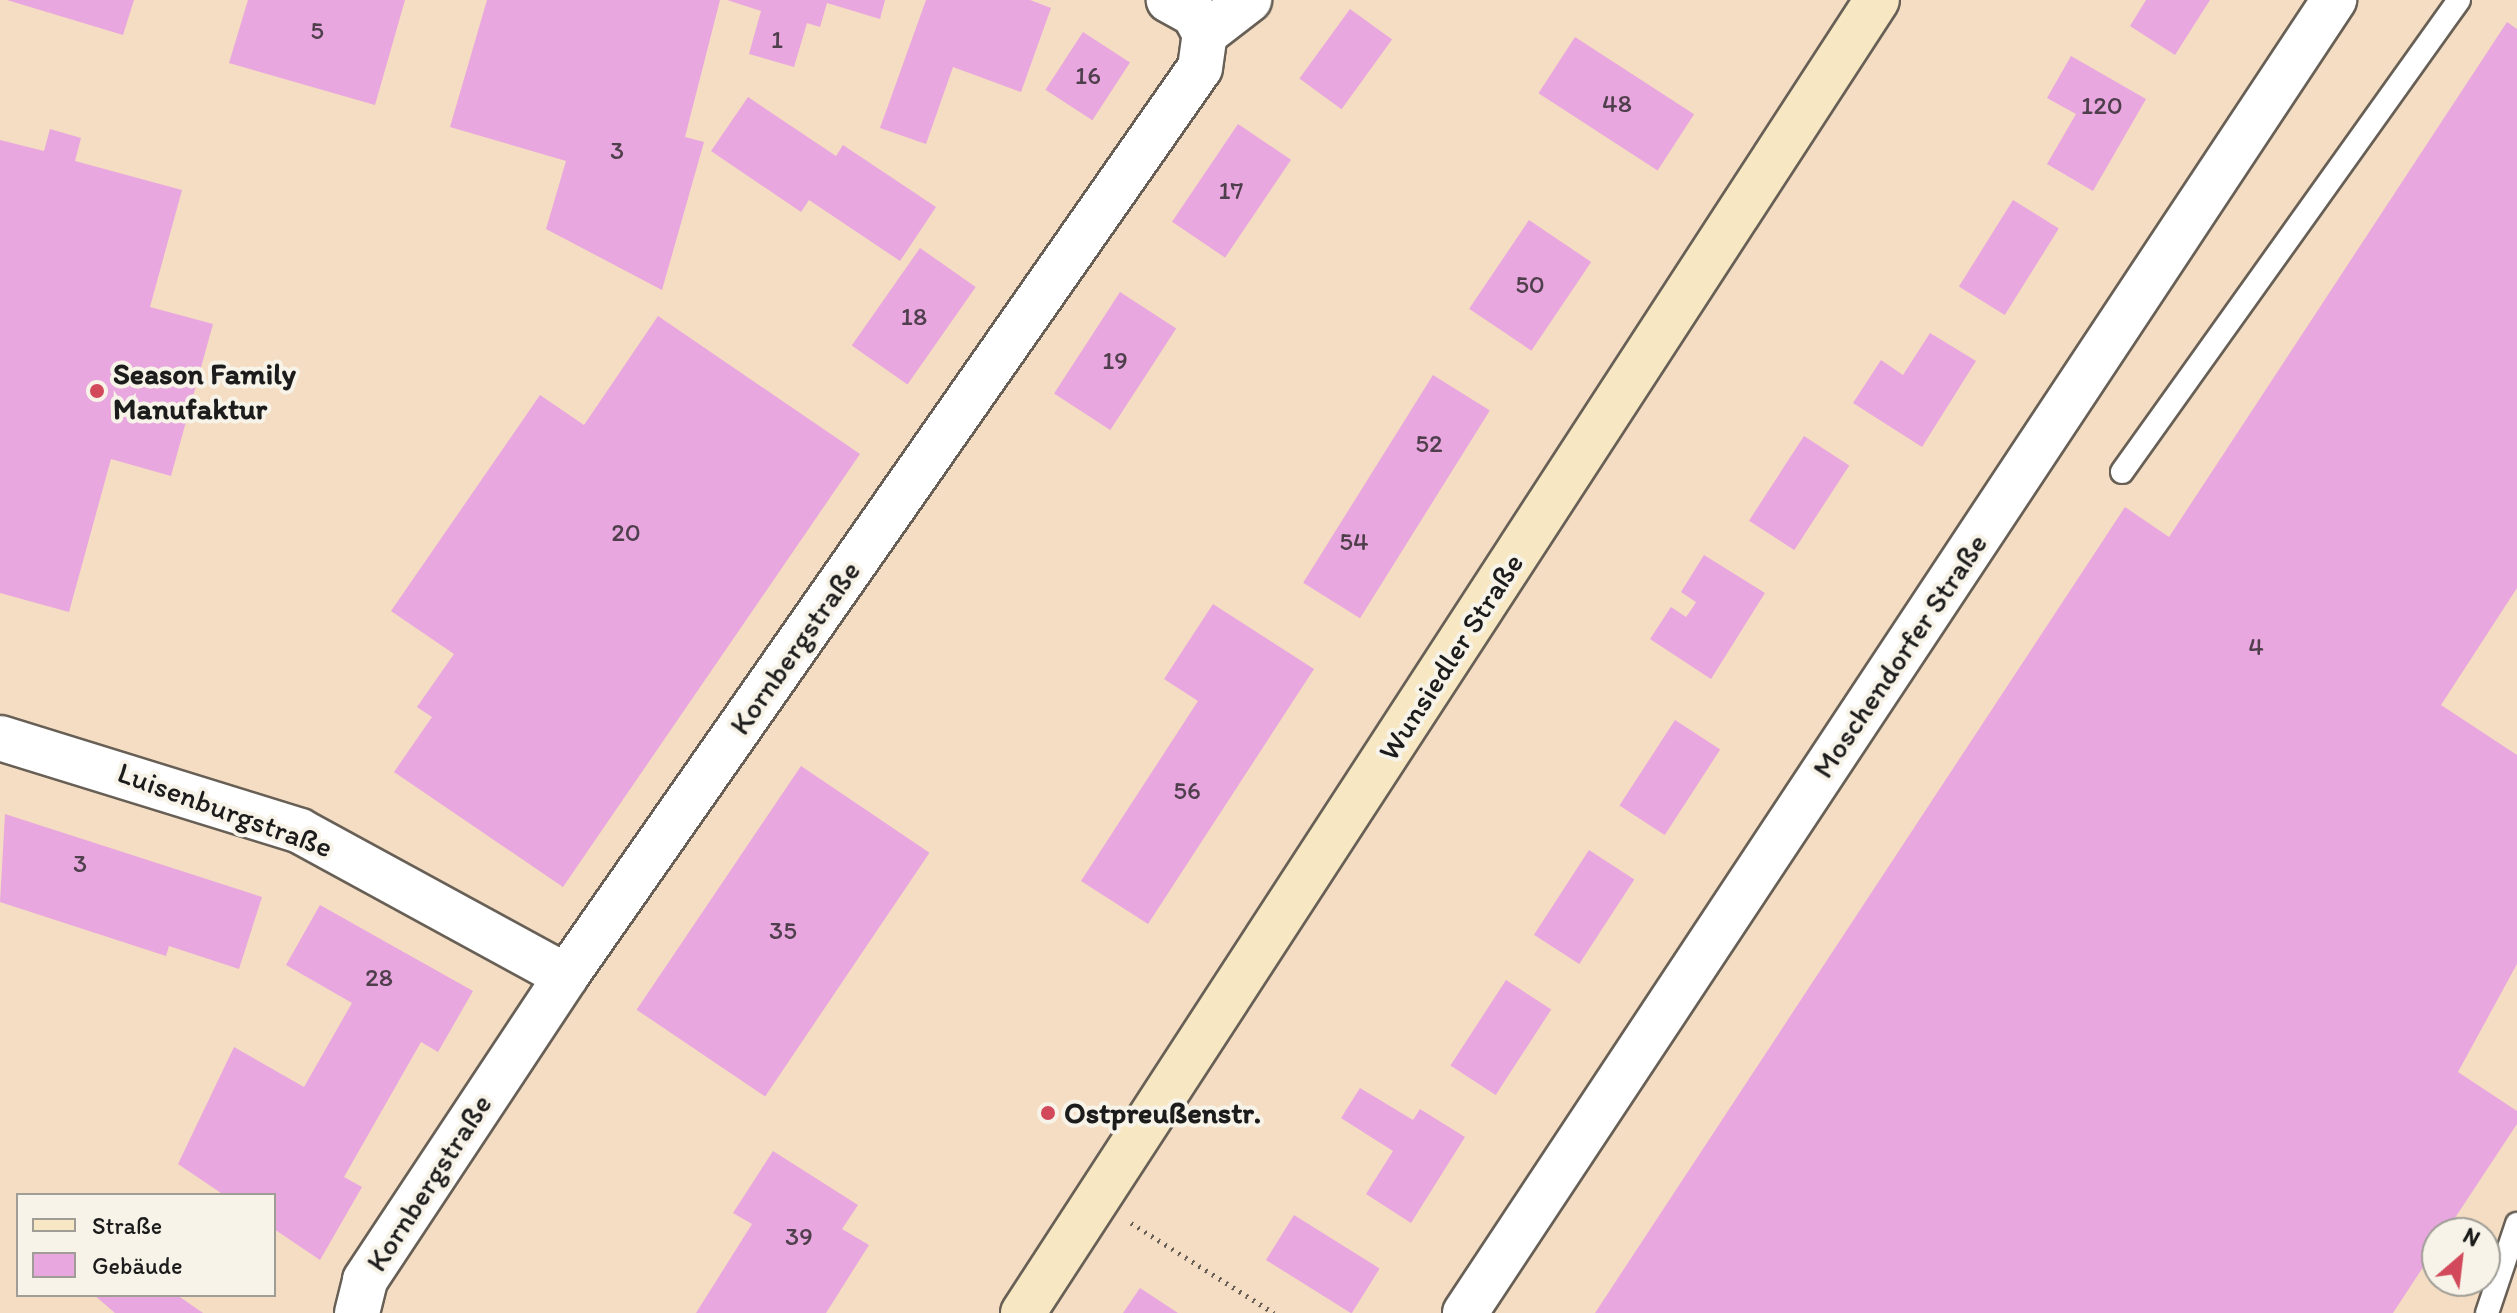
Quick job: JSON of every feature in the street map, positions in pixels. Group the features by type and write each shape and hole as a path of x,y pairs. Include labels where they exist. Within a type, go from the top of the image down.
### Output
{"main road":[{"name":"Wunsiedler Straße","path":"1023,1313 1877,0"}],"street":[{"path":"1169,0 1194,14 1205,34 1249,0"},
{"name":"Moschendorfer Straße","path":"1465,1313 2334,0"},
{"name":"Kornbergstraße","path":"357,1313 365,1280 566,976 1200,68 1205,34"},
{"name":"Luisenburgstraße","path":"0,738 300,831 566,976"}],"lane":[{"path":"2122,472 2459,0"},
{"path":"2487,1313 2517,1224"}],"path":[{"path":"1096,1201 1274,1313"}],"building":[{"path":"7,0 134,0 123,35"},
{"path":"248,0 405,0 375,105 229,63"},
{"path":"487,0 720,0 685,137 704,142 662,290 546,229 566,161 450,127"},
{"path":"727,0 885,0 880,19 827,3 820,27 807,23 794,67 749,54 761,11"},
{"path":"926,0 1030,0 1051,8 1021,92 953,67 926,144 880,128"},
{"path":"2146,0 2210,0 2175,55 2130,26"},
{"path":"1350,9 1392,40 1342,109 1299,79"},
{"path":"2507,22 2517,29 2517,588 2441,705 2517,755 2517,964 2458,1072 2517,1111 2517,1124 2456,1217 2421,1217 2421,1270 2393,1313 1595,1313 2125,507 2169,537"},
{"path":"1083,32 1130,62 1092,120 1045,90"},
{"path":"1575,37 1694,114 1658,171 1539,93"},
{"path":"2071,56 2146,99 2093,191 2047,164 2076,114 2047,98"},
{"path":"748,97 836,156 843,145 936,207 900,261 809,200 801,212 711,151"},
{"path":"1238,124 1291,160 1225,258 1172,222"},
{"name":"Season Family Manufaktur","path":"50,129 81,138 75,161 182,190 150,307 213,324 171,476 111,459 69,612 0,593 0,140 44,151"},
{"path":"2013,200 2059,229 2005,315 1959,287"},
{"path":"1529,220 1591,262 1531,351 1469,309"},
{"path":"920,248 976,287 907,384 852,345"},
{"path":"1120,292 1176,328 1110,430 1054,393"},
{"path":"658,316 860,454 563,887 394,772 432,717 417,707 454,654 391,611 540,395 584,425"},
{"path":"1930,333 1976,361 1922,447 1853,403 1881,360 1903,375"},
{"path":"1433,375 1490,411 1360,618 1303,583"},
{"path":"1804,436 1849,465 1794,550 1749,521"},
{"path":"1704,555 1765,593 1711,679 1650,639 1671,607 1686,617 1693,607 1696,602 1681,592"},
{"path":"1213,604 1314,669 1148,924 1081,881 1198,701 1164,679"},
{"path":"1675,720 1720,749 1665,835 1619,806"},
{"path":"801,766 930,853 765,1096 637,1010"},
{"path":"5,814 262,897 239,969 169,946 166,956 0,902"},
{"path":"1589,850 1634,879 1579,964 1534,935"},
{"path":"320,905 473,991 438,1052 421,1042 344,1177 362,1187 320,1260 276,1230 276,1193 221,1193 178,1164 234,1047 304,1087 352,1003 286,965"},
{"path":"1506,980 1551,1009 1496,1095 1450,1066"},
{"path":"1360,1088 1413,1120 1420,1109 1465,1137 1411,1223 1366,1194 1393,1151 1341,1118"},
{"path":"773,1151 858,1205 842,1229 869,1245 826,1313 696,1313 752,1224 733,1213"},
{"path":"1294,1215 1380,1269 1351,1313 1266,1260"},
{"path":"1140,1288 1178,1313 1123,1313"},
{"path":"96,1297 180,1297 203,1313 115,1313"}],"place":[{"name":"Season Family Manufaktur","path":"97,391"},
{"name":"Ostpreußenstr.","path":"1048,1113"}]}
